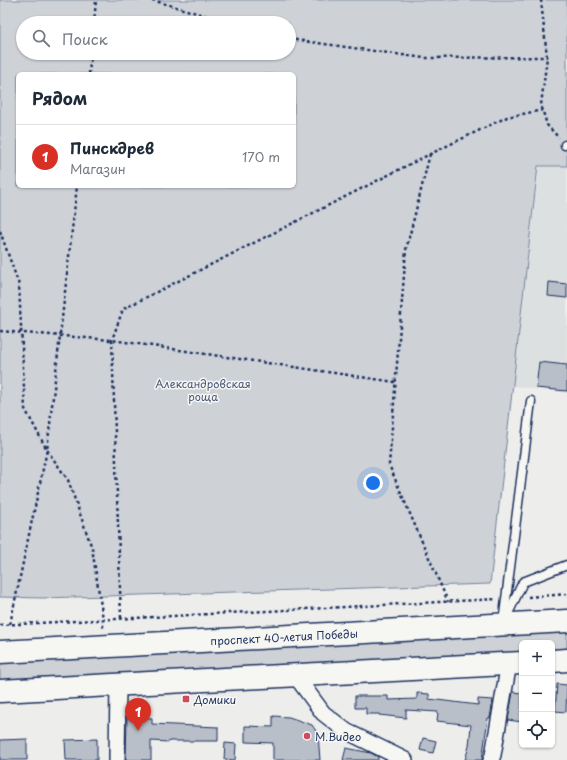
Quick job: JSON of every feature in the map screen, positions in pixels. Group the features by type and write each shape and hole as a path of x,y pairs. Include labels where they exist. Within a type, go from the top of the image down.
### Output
{"main road":[{"name":"проспект 40-летия Победы","path":"0,652 567,621"},
{"path":"555,661 567,660"},
{"path":"0,691 516,663"}],"street":[{"path":"491,760 516,663"},
{"path":"295,675 324,713 346,732 405,760"},
{"path":"117,760 118,684"}],"lane":[{"path":"503,624 531,401"},
{"path":"503,624 523,582 567,565"}],"path":[{"path":"95,16 96,0"},
{"path":"152,0 207,16"},
{"path":"540,0 547,57 542,105 547,125 566,145"},
{"path":"296,40 424,58 547,57"},
{"path":"89,72 90,60"},
{"path":"121,618 112,340 123,309 430,154 507,117 543,110"},
{"path":"430,154 406,250 389,465 448,602"},
{"path":"10,624 48,450 77,188"},
{"path":"0,231 20,285 25,409 48,450 68,480 92,548 103,619"},
{"path":"0,330 112,340 395,382"},
{"path":"516,597 567,594"},
{"path":"0,625 506,598"}],"shaded area":[{"path":"539,167 567,167 567,393 513,386"}],"green space":[{"name":"Александровская роща","path":"0,0 567,0 567,166 538,166 490,584 42,598 0,597"},
{"path":"567,628 567,652 555,653 555,640 519,640 519,654 0,682 0,657"}],"building":[{"path":"549,282 567,284 567,298 548,296"},
{"path":"539,362 567,365 567,391 536,388"},
{"path":"557,684 567,685 566,712 555,711"},
{"path":"513,692 519,693 519,722 508,720"},
{"path":"417,693 429,694 429,699 478,705 478,699 493,700 490,718 488,718 482,760 465,760 469,746 471,725 437,721 438,712 406,710 406,718 379,714 366,714 366,708 355,708 355,696 388,696 388,700 417,699"},
{"path":"273,716 289,717 312,725 318,734 320,760 273,760 273,743 245,742 245,726 273,727"},
{"path":"127,717 152,718 152,724 218,727 218,741 151,741 151,760 126,760"},
{"path":"423,738 436,741 433,753 420,750"},
{"path":"27,739 27,760 0,760 0,740"},
{"path":"97,739 97,760 66,760 65,740"},
{"path":"225,743 236,744 235,760 224,759"},
{"path":"346,748 371,753 378,757 378,760 343,760"}],"place":[{"name":"Домики","path":"186,699"},
{"name":"Пинскдрев","path":"138,731"},
{"name":"М.Видео","path":"307,736"}]}
